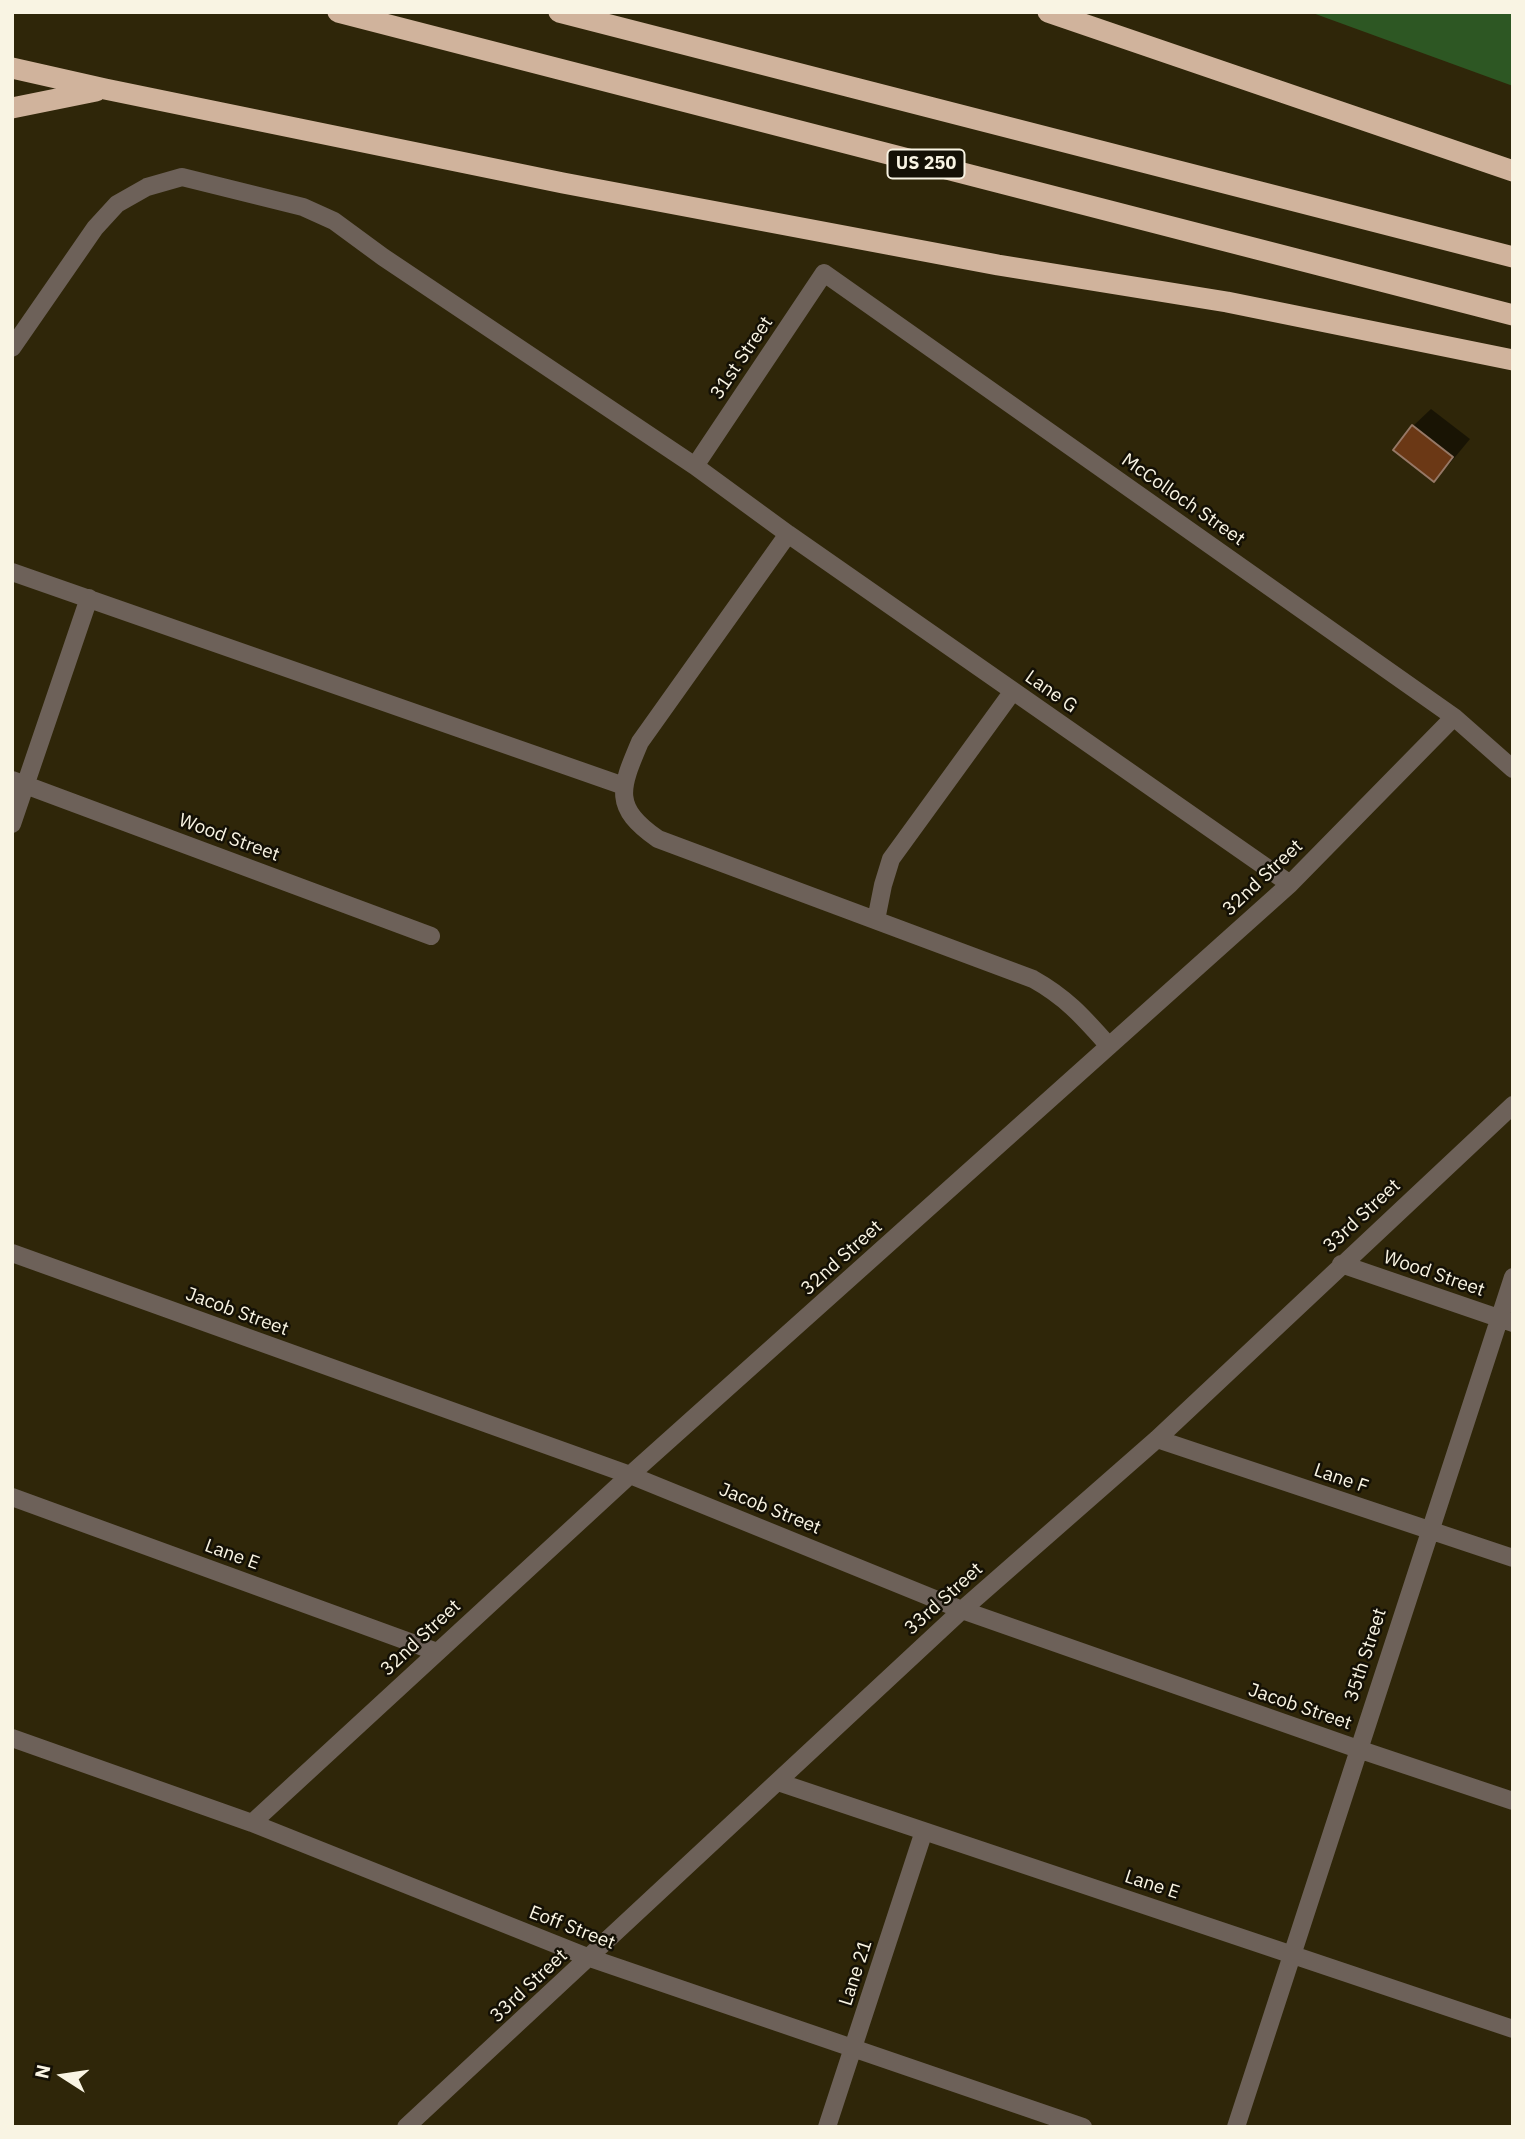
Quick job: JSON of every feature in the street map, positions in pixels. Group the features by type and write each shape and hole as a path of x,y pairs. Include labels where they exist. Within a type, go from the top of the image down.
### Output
{"highway":[{"name":"US 250","path":"338,12 1513,315"},
{"path":"559,12 1513,257"},
{"path":"1048,12 1513,171"},
{"path":"12,68 577,185 999,265 1227,302 1513,360"},
{"path":"12,108 105,89"}],"street":[{"name":"Lane G","path":"12,348 95,228 117,204 147,187 182,177 303,206 334,221 394,265 695,466 788,534 1290,884"},
{"name":"31st Street","path":"695,466 824,273"},
{"name":"McColloch Street","path":"824,273 1454,717 1513,769"},
{"path":"788,534 640,742 626,773 623,800 637,824 658,839 1045,986 1057,992 1080,1012 1109,1046"},
{"path":"12,572 624,786"},
{"path":"12,824 19,783 89,598"},
{"path":"876,920 891,859 1013,691"},
{"name":"32nd Street","path":"252,1823 630,1475 1290,884 1454,717"},
{"name":"Wood Street","path":"19,783 431,936"},
{"name":"33rd Street","path":"406,2127 962,1610 1157,1439 1513,1105"},
{"name":"Jacob Street","path":"12,1253 630,1475 962,1610 1513,1801"},
{"name":"Wood Street","path":"1341,1264 1505,1321"},
{"name":"35th Street","path":"1236,2127 1429,1531 1505,1321 1513,1277"},
{"name":"Lane F","path":"1157,1439 1513,1558"},
{"name":"Lane E","path":"12,1497 437,1652"},
{"name":"Eoff Street","path":"12,1738 252,1823 590,1958 1083,2127"},
{"name":"Lane E","path":"778,1782 1513,2029"},
{"name":"Lane 21","path":"827,2127 925,1832"}],"green space":[{"path":"1310,12 1513,12 1513,86"}],"building":[{"path":"1412,425 1453,457 1434,482 1393,450"}]}
